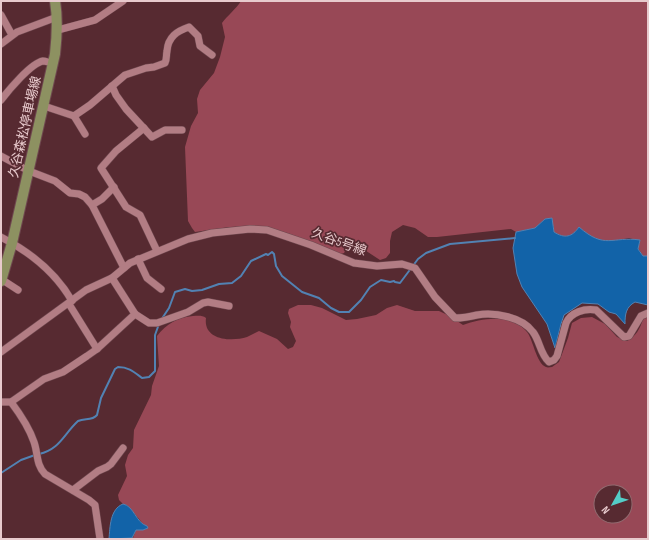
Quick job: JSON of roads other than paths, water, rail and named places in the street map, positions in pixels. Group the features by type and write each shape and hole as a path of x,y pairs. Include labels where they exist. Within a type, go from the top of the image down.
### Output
{"main road":[{"name":"久谷森松停車場線","path":"1,280 12,243 53,63 58,30 54,1"}],"street":[{"path":"58,30 95,20 123,1"},
{"path":"1,15 12,35"},
{"path":"1,44 17,32 57,16"},
{"path":"74,116 90,105 121,78 130,73 165,63 167,60 166,50 172,36 175,33 189,27 198,36 200,46 212,55"},
{"path":"1,100 23,75 38,64 44,61 53,63"},
{"path":"112,86 116,95 126,109 152,137 165,130 182,130"},
{"path":"44,106 74,116 85,134"},
{"path":"144,128 116,151 101,168 126,207 140,215 157,251"},
{"path":"1,156 29,171 55,181 70,193 79,194 85,197 92,205 124,268"},
{"path":"92,205 102,199 114,187"},
{"name":"久谷5号線","path":"1,352 86,290 112,278 130,263 138,259 188,239 250,229 267,230 289,237 354,263 377,266 402,264 413,267 435,297 455,318 491,315 519,321 533,331 546,359 549,362 554,360 557,356 568,318 574,314 590,309 596,310 624,337 629,336 641,316 648,313"},
{"path":"1,238 12,243 51,272 67,292 70,302 97,349"},
{"path":"138,259 147,278 161,289"},
{"path":"112,278 135,314 149,323 160,322 188,312 202,303 208,302 228,306"},
{"path":"1,280 18,290"},
{"path":"1,402 11,402 44,379 63,372 97,349 135,314"},
{"path":"11,402 28,426 35,443 41,470 45,474 74,490 94,504 100,539"},
{"path":"74,490 98,471 111,464 123,448"}],"water":[{"path":"552,218 554,232 562,236 571,235 579,227 588,234 602,240 640,240 638,249 643,256 648,256 648,305 635,302 632,304 627,311 625,324 616,314 609,312 598,304 582,303 564,315 555,348 547,324 522,287 517,274 513,248 516,232 535,228 545,219"},
{"path":"123,504 127,505 140,522 148,528 136,530 132,538 109,539 110,524 113,514 119,506"}],"waterway":[{"path":"161,320 169,308 175,292 185,289 192,291 202,290 219,284 232,283 241,276 251,261 272,252 274,254 276,266 282,276 302,292 319,298 331,308 339,312 349,312 361,300 370,287 381,280 400,283 418,259 426,253 450,244 515,238"},
{"path":"39,454 46,452 57,445 78,421 91,419 97,415 101,398 115,369 118,367 125,368 131,370 142,378 149,377 155,371 155,335 159,324"},
{"path":"1,473 21,460 35,455"}]}
